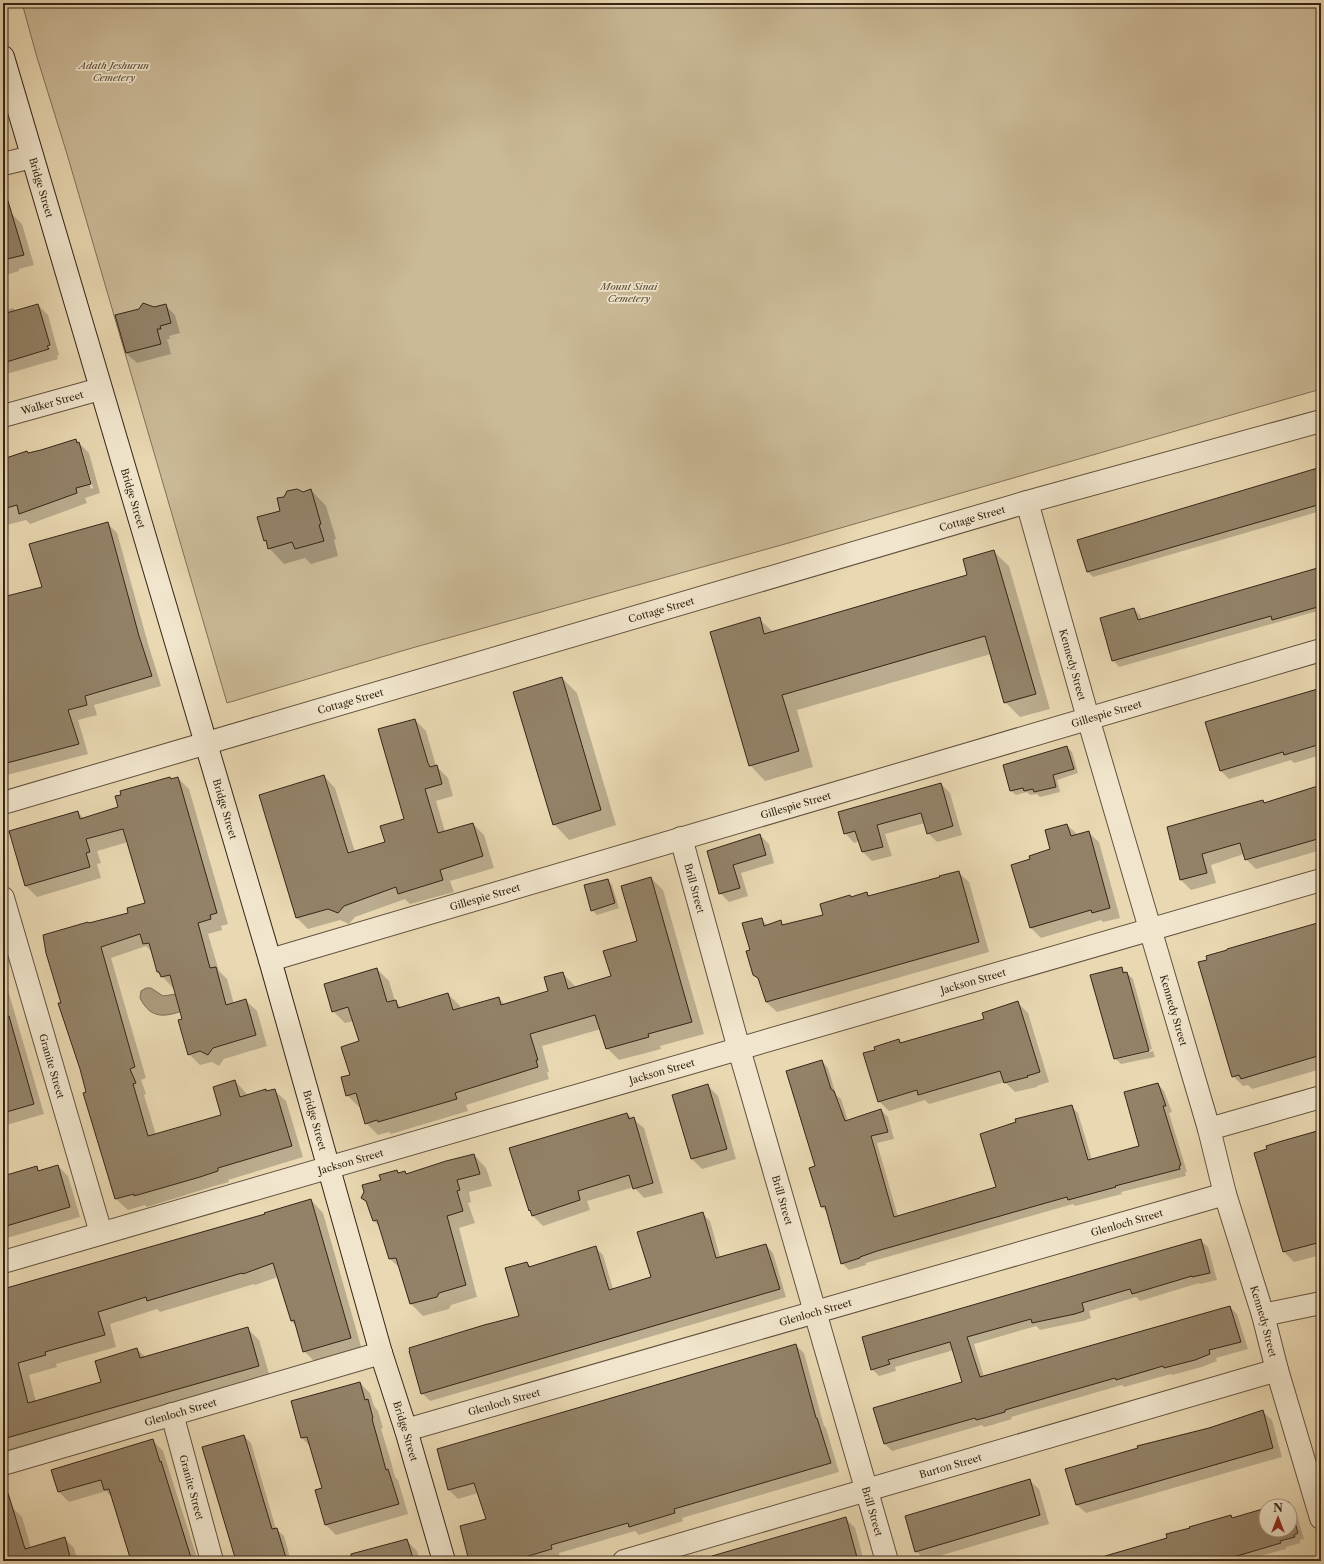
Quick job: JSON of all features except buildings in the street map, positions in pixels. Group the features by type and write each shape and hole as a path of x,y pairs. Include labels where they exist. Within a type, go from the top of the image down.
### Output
{"street":[{"name":"Bridge Street","path":"3,57 270,960 381,1353 406,1430 444,1561"},
{"path":"3,164 32,157"},
{"name":"Walker Street","path":"3,416 100,389"},
{"name":"Cottage Street","path":"3,803 205,742 1027,502 1321,421"},
{"name":"Kennedy Street","path":"1027,502 1088,718 1209,1129 1225,1194 1263,1316 1276,1370 1321,1518"},
{"name":"Gillespie Street","path":"270,960 1321,650"},
{"name":"Brill Street","path":"681,838 738,1048 816,1312 887,1561"},
{"name":"Jackson Street","path":"3,1262 1321,880"},
{"name":"Granite Street","path":"3,898 101,1233"},
{"path":"1209,1129 1321,1097"},
{"name":"Glenloch Street","path":"406,1430 1225,1194"},
{"path":"1263,1316 1321,1302"},
{"name":"Glenloch Street","path":"3,1464 381,1353"},
{"name":"Burton Street","path":"624,1561 1276,1370"},
{"name":"Granite Street","path":"172,1414 212,1561"}],"green space":[{"name":"Mount Sinai Cemetery","path":"22,3 1212,3 1214,6 1218,3 1232,3 1232,7 1239,3 1321,3 1321,389 785,544 412,648 227,703"}],"shaded area":[{"path":"146,988 151,988 163,996 176,994 185,1010 165,1015 154,1013 144,1005 140,998 141,991"}],"park label":[{"name":"Adath Jeshurun Cemetery","path":"114,70"}]}
